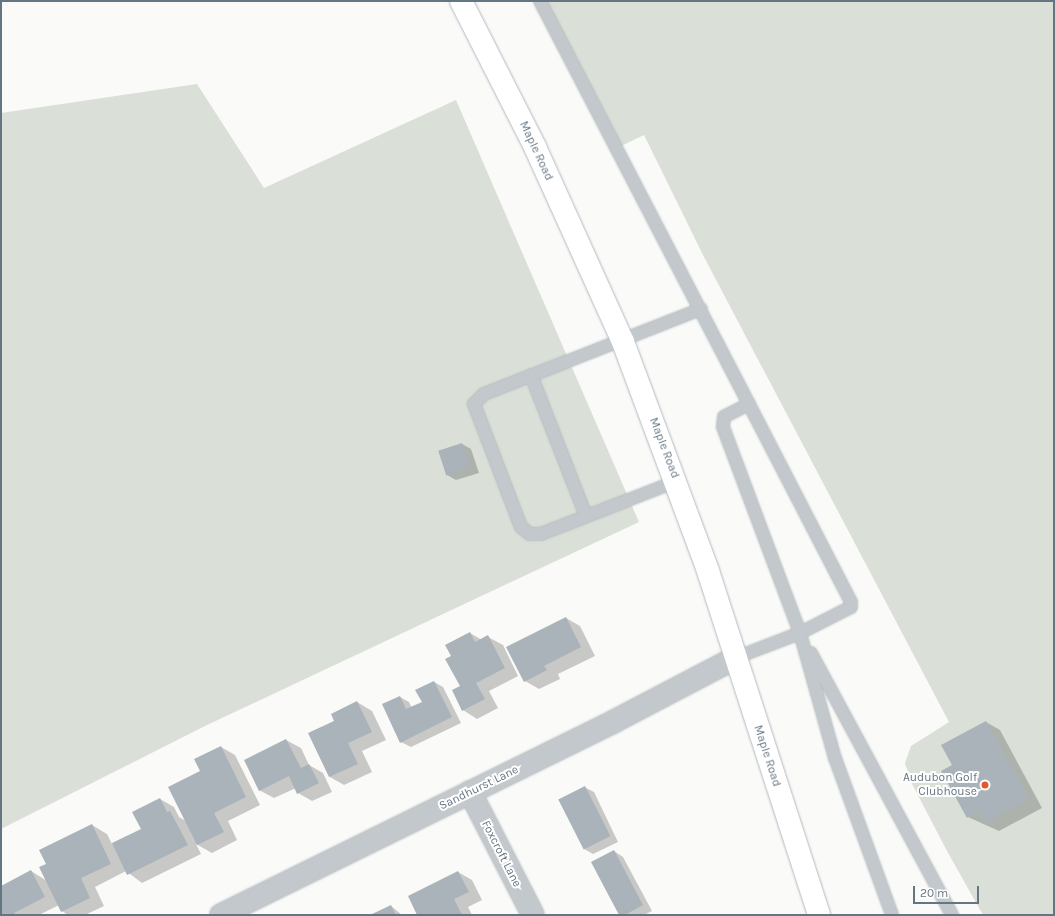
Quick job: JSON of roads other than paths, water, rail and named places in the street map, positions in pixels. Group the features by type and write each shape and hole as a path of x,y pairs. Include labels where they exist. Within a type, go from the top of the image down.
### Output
{"main road":[{"name":"Maple Road","path":"461,1 535,147 623,342 676,481 818,915"}],"street":[{"name":"Sandhurst Lane","path":"221,915 470,792 735,658"},
{"name":"Foxcroft Lane","path":"470,792 533,915"}],"lane":[{"path":"540,1 701,309 851,602 851,607 800,633 735,658"},
{"path":"676,481 541,534 530,534 521,527 477,416 474,404 484,394 531,375 623,342 701,309"},
{"path":"531,375 586,516"},
{"path":"750,404 724,417 723,427 800,633 835,758 892,915"},
{"path":"800,633 952,915"}],"place":[{"name":"Audubon Golf Clubhouse","path":"985,785"}]}
